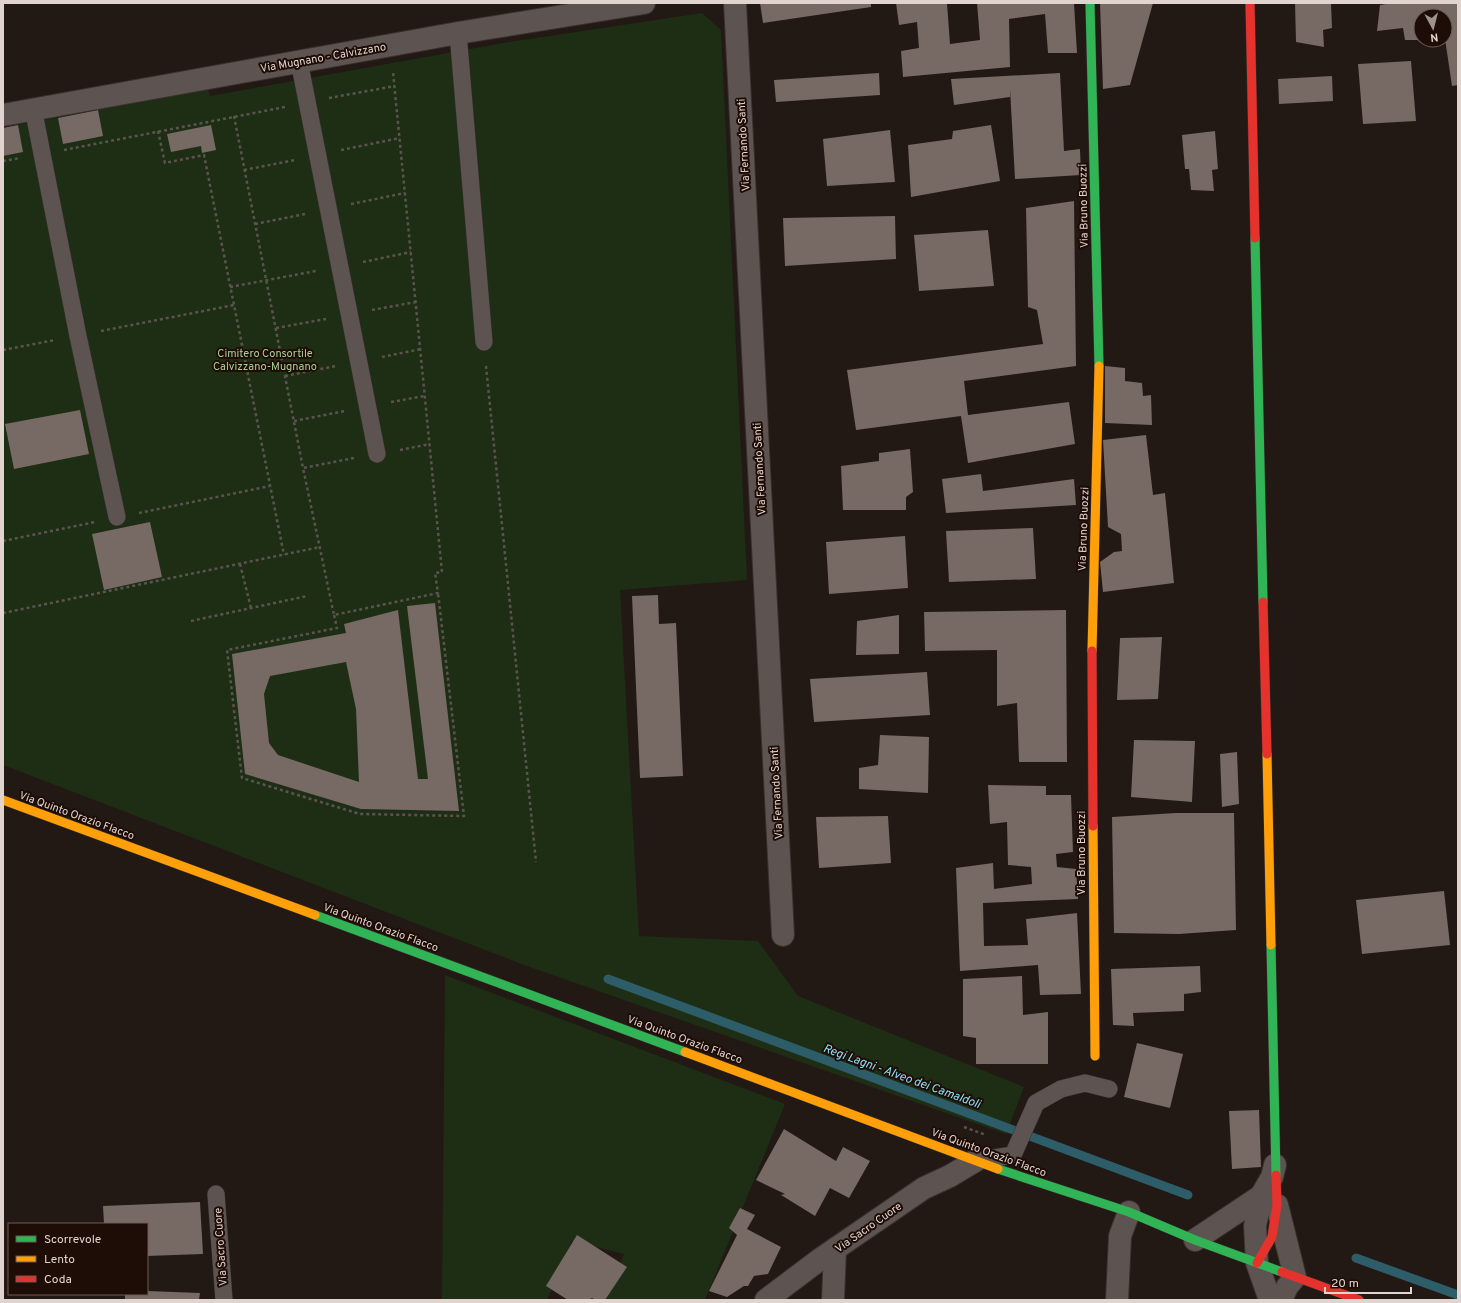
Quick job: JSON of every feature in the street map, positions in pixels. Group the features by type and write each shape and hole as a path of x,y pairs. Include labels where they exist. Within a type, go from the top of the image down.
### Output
{"street":[{"name":"Via Mugnano - Calvizzano","path":"3,114 458,33 644,3"},
{"name":"Via Fernando Santi","path":"736,3 783,935"},
{"name":"Via Bruno Buozzi","path":"1090,3 1099,381 1092,619 1095,1056"},
{"path":"1250,3 1275,1165 1269,1201 1254,1226 1257,1263 1270,1300"},
{"name":"Via Quinto Orazio Flacco","path":"3,800 808,1096 975,1161 1045,1186 1129,1212 1195,1240 1359,1300"},
{"name":"Via Sacro Cuore","path":"766,1300 835,1249 924,1188 950,1176 975,1161"},
{"path":"1195,1240 1269,1201"},
{"path":"1269,1201 1296,1277 1287,1288 1281,1300"},
{"path":"1117,1300 1120,1236 1129,1212"},
{"path":"833,1300 835,1249"}],"lane":[{"path":"458,33 484,342"},
{"path":"299,61 377,454"},
{"path":"33,108 78,336 117,517"},
{"path":"975,1161 1013,1155 1036,1103 1061,1089 1085,1083 1109,1090"},
{"name":"Via Sacro Cuore","path":"216,1194 224,1300"}],"path":[{"path":"234,116 303,468 337,628 227,650 242,778 360,814 464,816 435,573 442,572 393,71"},
{"path":"3,161 395,86"},
{"path":"158,132 164,163 204,155 284,555"},
{"path":"230,287 266,280"},
{"path":"3,350 234,306"},
{"path":"484,342 536,862"},
{"path":"303,468 430,444"},
{"path":"3,613 320,547"},
{"path":"240,564 251,608"},
{"path":"334,616 438,593"},
{"path":"191,620 307,596"}],"green space":[{"name":"Cimitero Consortile Calvizzano-Mugnano","path":"702,13 721,30 747,580 620,590 639,936 758,941 798,996 1024,1087 1006,1134 527,966 3,765 3,128 208,89 210,96 503,43"},
{"path":"445,975 785,1104 705,1300 605,1300 624,1254 572,1241 547,1300 442,1300"}],"building":[{"path":"760,3 871,3 871,7 763,23"},
{"path":"896,3 947,3 950,44 980,40 977,3 1074,3 1077,53 1048,53 1045,14 1009,19 1010,67 903,77 901,51 919,48 917,22 899,25"},
{"path":"1100,3 1153,3 1130,85 1103,89"},
{"path":"1295,3 1331,3 1332,28 1323,30 1324,47 1296,42"},
{"path":"1392,3 1458,3 1458,85 1452,86 1446,48 1453,48 1453,8 1413,8 1413,40 1405,40 1403,28 1377,31 1380,5"},
{"path":"1411,61 1416,121 1363,124 1358,64"},
{"path":"879,73 880,95 776,102 774,80"},
{"path":"1060,73 1064,151 1080,149 1081,175 1015,179 1010,89 1010,97 954,105 951,79"},
{"path":"1332,76 1333,101 1279,104 1278,79"},
{"path":"98,110 103,136 63,144 58,118"},
{"path":"18,125 23,152 3,156 3,128"},
{"path":"211,125 216,150 202,153 201,146 171,152 167,134"},
{"path":"991,125 1000,181 911,197 908,145 952,139 953,131"},
{"path":"890,130 895,182 827,186 823,139"},
{"path":"1215,131 1218,169 1212,170 1214,191 1191,190 1189,169 1185,169 1182,135"},
{"path":"1074,201 1076,366 964,381 968,415 1069,402 1075,444 968,463 961,416 856,430 847,370 1043,344 1037,310 1028,307 1026,208"},
{"path":"895,216 896,259 785,266 783,218"},
{"path":"988,230 994,286 919,291 914,235"},
{"path":"1105,366 1125,368 1125,381 1142,383 1143,396 1151,395 1152,425 1105,423"},
{"path":"80,410 89,454 14,469 5,424"},
{"path":"1146,435 1153,495 1165,493 1174,583 1103,592 1100,562 1114,552 1122,551 1121,534 1108,527 1103,440"},
{"path":"910,449 913,492 906,497 906,510 843,510 841,466 879,461 879,453"},
{"path":"981,474 983,491 1074,479 1076,505 946,513 942,479"},
{"path":"150,522 162,577 104,590 92,534"},
{"path":"1033,528 1036,579 949,582 946,531"},
{"path":"905,536 908,588 829,594 826,542"},
{"path":"658,595 659,624 676,623 683,776 640,778 632,596"},
{"path":"435,603 459,811 361,809 245,774 232,654 346,633 344,624 398,610 418,779 428,779 407,606","holes":["346,662 356,709 359,782 278,755 269,743 264,694 270,676"]},
{"path":"1066,610 1067,762 1019,762 1017,703 997,706 997,650 925,651 924,612"},
{"path":"899,615 899,654 856,655 857,621"},
{"path":"1162,637 1158,699 1117,700 1120,638"},
{"path":"927,672 930,715 814,722 810,679"},
{"path":"880,735 929,737 928,793 859,789 859,768 878,765"},
{"path":"1134,740 1195,741 1192,802 1131,797"},
{"path":"1237,752 1239,804 1222,807 1220,754"},
{"path":"988,785 1046,786 1046,795 1071,795 1073,852 1056,854 1057,867 1076,869 1078,899 983,903 984,946 1028,945 1026,919 1077,913 1081,994 1040,995 1038,965 960,971 956,868 993,863 994,889 1032,884 1031,867 1008,865 1007,822 990,824"},
{"path":"1176,813 1234,813 1236,930 1179,934 1114,933 1112,817"},
{"path":"888,816 891,863 819,868 816,817"},
{"path":"1444,891 1450,945 1362,954 1356,900"},
{"path":"1200,966 1201,992 1184,994 1184,1011 1133,1013 1134,1026 1113,1025 1111,969"},
{"path":"1022,976 1023,1015 1048,1012 1048,1064 976,1064 976,1038 963,1036 963,979"},
{"path":"1137,1043 1183,1054 1170,1108 1124,1097"},
{"path":"1259,1110 1261,1167 1232,1169 1229,1111"},
{"path":"784,1129 836,1161 843,1147 870,1161 849,1198 830,1188 815,1216 781,1195 785,1194 756,1180"},
{"path":"200,1202 203,1254 148,1256 148,1223 104,1223 103,1206"},
{"path":"740,1208 755,1215 747,1229 781,1247 768,1274 754,1276 748,1286 744,1286 727,1297 709,1291 737,1235 729,1228"},
{"path":"577,1235 627,1267 605,1300 595,1300 592,1298 589,1300 568,1300 546,1286"},
{"path":"148,1291 200,1293 199,1300 125,1300 125,1295 148,1295"}],"waterway":[{"name":"Regi Lagni - Alveo dei Camaldoli","path":"608,979 1188,1195"},
{"name":"Regi Lagni - Alveo dei Camaldoli","path":"1356,1258 1458,1295"}],"traffic: fast":[{"path":"1090,3 1099,366"},
{"path":"1255,238 1263,602"},
{"path":"315,915 685,1052"},
{"path":"1271,945 1276,1175"},
{"path":"998,1169 1129,1212 1195,1240 1282,1272"}],"traffic: slow":[{"path":"1092,651 1099,366"},
{"path":"1267,754 1271,945"},
{"path":"3,800 315,915"},
{"path":"1093,826 1095,1056"},
{"path":"685,1052 998,1169"}],"traffic: jam":[{"path":"1250,3 1255,238"},
{"path":"1263,602 1267,754"},
{"path":"1092,651 1093,826"},
{"path":"1257,1263 1272,1237 1277,1205 1276,1175"},
{"path":"1282,1272 1359,1300"}]}
